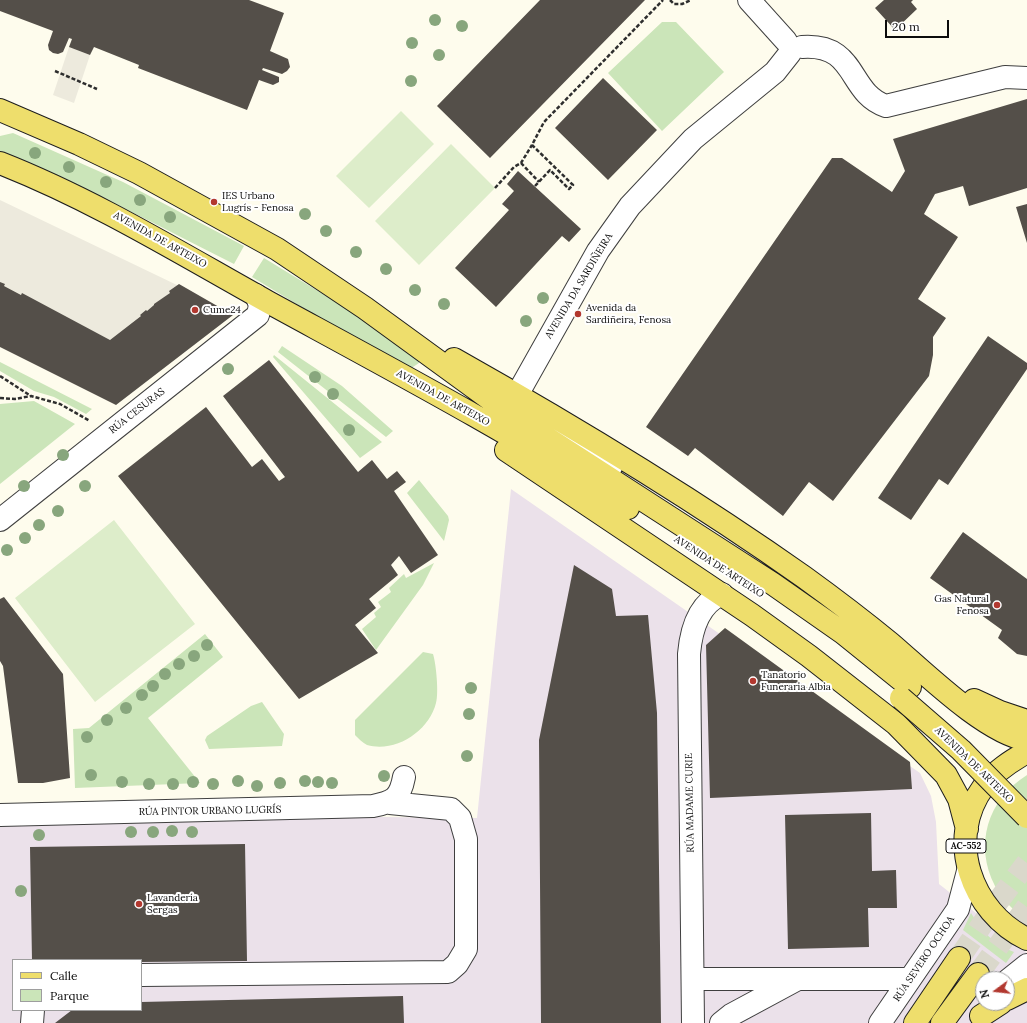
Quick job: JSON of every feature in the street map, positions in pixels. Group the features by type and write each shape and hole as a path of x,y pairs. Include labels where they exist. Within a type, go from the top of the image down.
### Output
{"main road":[{"name":"AVENIDA DE ARTEIXO","path":"6,118 79,144 139,173 262,240 366,308 517,395 634,466 761,548 869,625 988,723 1007,734 1027,740"},
{"name":"AVENIDA DE ARTEIXO","path":"0,163 36,177 109,212 491,425 649,521 836,645 969,739 1027,796"},
{"name":"AVENIDA DE ARTEIXO","path":"366,308 493,402 773,584 843,634 905,693 1027,817"},
{"name":"AVENIDA DE ARTEIXO","path":"378,362 584,504 722,594 809,656 896,724 946,775 959,799 967,829"},
{"path":"937,682 996,711 1027,721"},
{"name":"AC-552","path":"1027,752 998,770 984,787 974,805 967,829 966,853 968,870 985,906 999,922 1015,934 1027,939"},
{"path":"915,1023 959,958"},
{"path":"942,1023 975,978"},
{"path":"1015,995 1027,989"}],"street":[{"path":"748,0 793,47 817,46 839,55 868,95 877,103 886,106 1005,77 1027,78"},
{"name":"AVENIDA DA SARDIÑEIRA","path":"517,395 598,251 630,206 693,139 775,72 793,47"},
{"name":"RÚA CESURAS","path":"0,520 258,315 260,305 256,295"},
{"name":"AVENIDA DE ARTEIXO","path":"517,395 520,404 618,473 626,480 637,496"},
{"name":"RÚA MADAME CURIE","path":"693,1023 689,654 691,637 700,615 711,600 722,594"},
{"path":"390,802 402,791 404,777"},
{"name":"RÚA PINTOR URBANO LUGRÍS","path":"0,815 356,807 390,802 451,809 460,818 466,839 466,949 457,964 448,972 142,975"},
{"name":"RÚA SEVERO OCHOA","path":"880,1023 958,909 968,870"},
{"path":"1015,975 1027,965"},
{"path":"721,1023 731,1015 799,979"},
{"path":"693,980 910,979"},
{"path":"32,1023 33,1011"}],"path":[{"path":"495,188 514,167 522,163 544,122 663,0"},
{"path":"670,0 674,4 682,4 692,0"},
{"path":"55,71 97,89"},
{"path":"532,145 573,185 569,189 550,170 535,186"},
{"path":"522,163 539,182"},
{"path":"0,376 31,396 60,404 84,419 96,424"},
{"path":"0,398 15,399 31,396"}],"shaded area":[{"path":"69,47 90,55 74,103 53,95"},
{"path":"0,200 179,286 110,340 0,284"},
{"path":"511,489 920,773 931,796 936,822 939,884 1027,953 1027,1023 0,1023 0,813 477,818"}],"green space":[{"path":"662,22 676,22 724,72 662,131 608,73"},
{"path":"401,111 434,144 369,208 336,176"},
{"path":"13,133 123,182 244,246 234,264 89,191 0,152 0,136"},
{"path":"451,144 495,188 419,265 375,221"},
{"path":"264,258 336,302 420,357 419,363 410,369 404,369 252,277"},
{"path":"282,346 342,386 393,431 386,437 278,352"},
{"path":"274,355 382,442 360,458 273,357"},
{"path":"0,362 92,409 86,414 54,397 34,391 0,371"},
{"path":"34,401 75,424 0,484 0,404"},
{"path":"419,480 448,516 449,520 444,541 407,493"},
{"path":"114,520 195,624 95,702 15,598"},
{"path":"434,563 423,585 376,650 362,629 376,617 374,613 381,607 378,602 391,592 389,588 404,574 406,578"},
{"path":"205,634 223,657 148,718 200,783 75,788 73,729 89,728"},
{"path":"423,652 433,654 435,664 437,698 432,713 419,731 400,743 378,747 365,744 355,735 355,720"},
{"path":"262,702 284,734 282,746 209,749 205,740 207,736 251,706"},
{"path":"1027,775 1027,919 1009,905 995,886 989,870 985,839 988,824 1002,797 1013,785"},
{"path":"971,913 989,937 1000,945 1014,952 1006,963 963,930"}],"building":[{"path":"0,0 249,0 284,13 270,51 288,59 290,67 282,74 263,68 262,70 279,77 279,82 273,85 259,80 247,110 138,68 139,65 94,47 90,55 69,47 72,39 69,38 63,52 58,54 53,53 49,50 48,45 53,31 0,11"},
{"path":"540,0 645,0 490,158 437,106"},
{"path":"884,0 913,0 911,2 917,9 895,30 875,8"},
{"path":"603,78 657,130 608,180 555,128"},
{"path":"1027,99 1027,188 969,206 963,186 935,194 924,214 958,237 918,299 946,318 933,337 933,355 929,376 833,501 809,482 783,516 695,448 688,456 646,427 832,158 842,158 892,192 905,171 893,139"},
{"path":"518,171 581,229 569,242 562,236 496,307 455,268 509,210 502,204 514,191 507,184"},
{"path":"1027,204 1027,243 1016,207"},
{"path":"0,282 5,284 4,286 21,295 22,293 110,340 141,316 140,315 146,310 147,311 170,293 169,291 179,284 233,315 116,405 0,347"},
{"path":"988,336 1027,363 1027,369 948,485 939,479 911,520 878,498"},
{"path":"269,360 358,472 372,460 387,479 397,471 406,482 394,491 438,555 411,573 399,556 391,565 398,575 369,599 376,608 355,625 378,653 299,699 118,476 206,407 252,467 262,459 279,481 285,477 223,396"},
{"name":"Gas Natural Fenosa","path":"963,532 1027,579 1027,656 1017,654 998,638 1002,630 930,578"},
{"path":"574,565 612,589 616,616 648,615 657,713 661,1023 541,1023 539,740"},
{"path":"4,597 63,674 70,778 43,783 18,783 3,666 0,661 0,599"},
{"name":"Tanatorio Funeraria Albia","path":"725,628 910,762 912,789 710,798 706,645"},
{"path":"871,813 872,871 896,870 897,908 868,908 869,947 788,949 785,815"},
{"name":"Lavandería Sergas","path":"245,844 247,961 142,962 142,959 32,959 30,847"},
{"path":"403,996 404,1023 55,1023 71,1011 142,1011 142,1002"}],"tunnel":[{"path":"959,958 999,900 1027,863"},
{"path":"980,971 1027,907"}],"place":[{"name":"IES Urbano Lugrís - Fenosa","path":"214,202"},
{"name":"Cume24","path":"195,310"},
{"name":"Avenida da Sardiñeira, Fenosa","path":"578,314"},
{"name":"Gas Natural Fenosa","path":"997,605"},
{"name":"Tanatorio Funeraria Albia","path":"753,681"},
{"name":"Lavandería Sergas","path":"139,904"}]}
